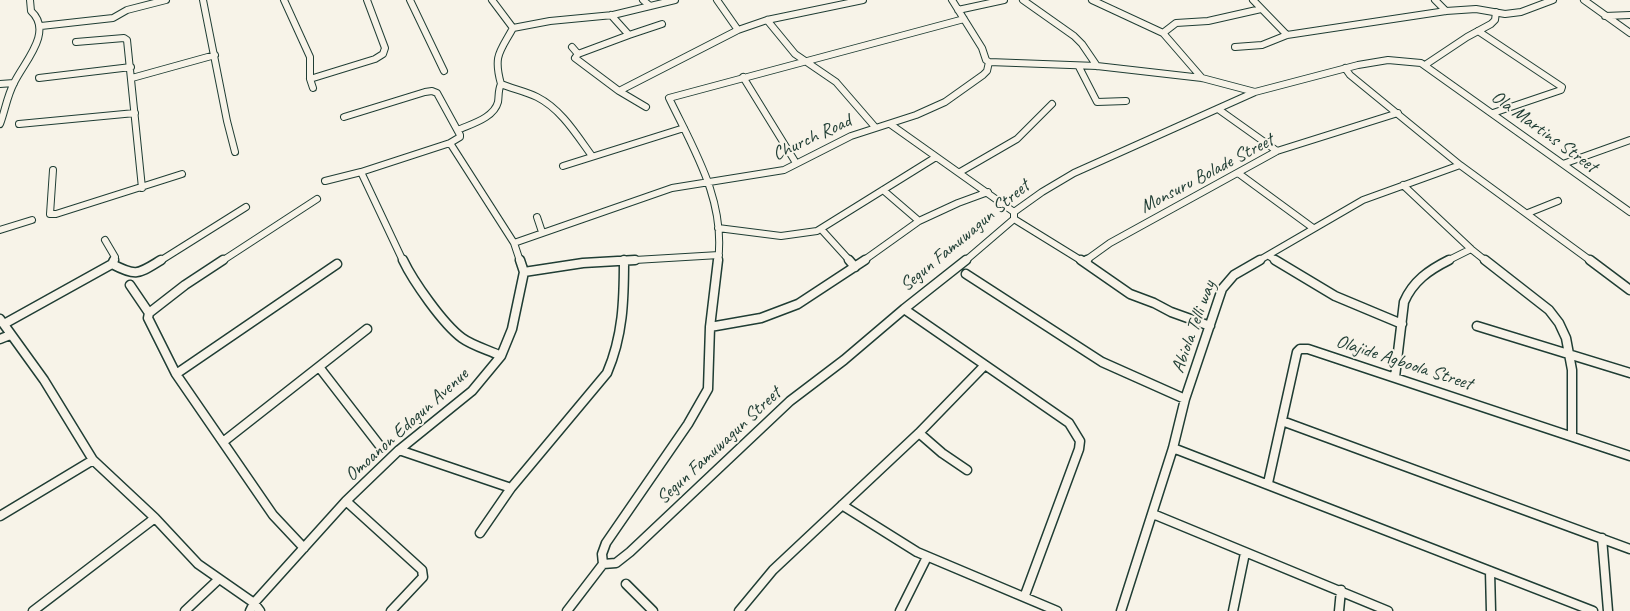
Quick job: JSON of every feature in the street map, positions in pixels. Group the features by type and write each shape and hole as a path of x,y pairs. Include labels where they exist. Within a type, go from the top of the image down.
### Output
{"street":[{"path":"0,124 14,83 35,47 41,26 34,12 31,11 30,0"},
{"path":"41,26 113,18 127,10 166,0"},
{"path":"203,0 215,54 227,121 235,152"},
{"path":"284,0 310,57 310,79 313,88"},
{"path":"310,79 376,59 383,54 386,48 367,0"},
{"path":"410,0 444,70"},
{"path":"492,0 512,28"},
{"path":"643,0 650,6"},
{"path":"512,28 552,20 611,15 675,0"},
{"path":"717,0 730,21 738,30"},
{"path":"619,90 738,30 767,20 863,0"},
{"path":"952,0 982,48 986,60 989,62 1079,67 1097,66 1202,78 1255,92"},
{"path":"958,10 1004,0"},
{"path":"1023,0 1074,36 1082,44 1097,66"},
{"path":"1092,0 1163,33 1202,78"},
{"path":"1253,0 1287,35"},
{"path":"1436,0 1446,11"},
{"path":"1235,47 1262,45 1287,35 1446,11 1483,10 1505,14 1529,10 1553,0"},
{"path":"1584,0 1630,33"},
{"path":"1163,33 1176,23 1208,22 1261,8"},
{"path":"1425,65 1491,24 1495,20 1496,12"},
{"path":"611,15 630,35"},
{"path":"1605,16 1630,16"},
{"path":"567,611 603,564 602,554 606,543 702,401 708,388 710,327 719,255 717,213 709,181 669,98 806,60 964,19"},
{"path":"767,20 795,54 806,60 836,82 875,127"},
{"path":"646,107 619,90 575,58 578,54 662,24"},
{"path":"458,130 491,114 498,104 498,88 501,84 497,69 498,56 500,49 512,28"},
{"path":"1478,31 1562,87 1561,90 1493,113"},
{"path":"76,42 124,38 127,40 136,113 142,188"},
{"path":"572,47 578,54"},
{"path":"132,78 215,54"},
{"name":"Segun Famuwagun Street","path":"603,564 616,563 630,552 790,401 844,360 904,309 952,272 1042,192 1074,173 1255,92 1345,68 1388,60 1413,61 1425,65 1440,75"},
{"name":"Church Road","path":"514,243 672,188 774,172 851,136 922,113 955,95 983,75 989,62"},
{"path":"39,78 131,67"},
{"path":"1079,67 1097,102 1126,101"},
{"path":"1345,68 1350,74 1460,165 1500,195 1528,213 1630,290"},
{"name":"Ola Martins Street","path":"1440,75 1630,212"},
{"path":"743,77 796,163"},
{"path":"0,84 14,83"},
{"path":"501,84 541,99 549,105 567,122 592,156"},
{"path":"325,181 360,172 450,143 460,137 458,130 437,93 432,91 344,117"},
{"path":"960,172 1017,139 1052,104"},
{"path":"1218,109 1277,151"},
{"path":"19,124 136,113"},
{"name":"Monsuru Bolade Street","path":"1084,262 1110,243 1277,151 1398,113"},
{"path":"890,124 988,192 1014,216 1130,294 1154,303 1171,312 1210,326"},
{"path":"563,166 684,128"},
{"path":"1563,164 1630,140"},
{"path":"450,143 514,243 524,272 583,263 719,255"},
{"path":"718,228 780,236 805,234 821,229 936,157"},
{"name":"Abiola Telli way","path":"1121,611 1173,448 1185,399 1222,289 1228,281 1234,275 1363,200 1460,165"},
{"path":"53,170 50,214 56,214 142,188 182,174"},
{"path":"360,172 409,273 442,317 462,338 501,356"},
{"path":"1238,173 1313,228"},
{"path":"1403,185 1471,249 1549,310 1561,326 1572,355 1572,435"},
{"path":"883,190 919,221"},
{"path":"710,327 761,318 798,304 855,267 919,221 958,203 988,192"},
{"path":"149,313 185,285 317,199"},
{"path":"1528,213 1558,201"},
{"path":"112,264 130,273 142,272 246,207"},
{"path":"537,217 542,232"},
{"path":"0,230 32,220"},
{"path":"821,229 855,267"},
{"path":"105,240 115,258 112,264 2,322 44,380 93,460 155,518 183,550 198,564 219,579 252,607 260,611"},
{"path":"1395,377 1404,302 1407,292 1422,276 1471,249"},
{"path":"1269,256 1335,296 1402,324"},
{"path":"480,533 512,488 607,373 616,355 624,315 624,260"},
{"path":"176,374 336,264"},
{"name":"Omoanon Edogun Avenue","path":"252,607 346,501 399,450 472,391 501,356 512,329 524,272"},
{"path":"966,274 1096,358 1185,399"},
{"path":"130,285 149,313 148,318 176,374 273,515 304,548"},
{"path":"904,309 1069,423 1080,441 1079,449 1025,595"},
{"path":"1477,326 1630,372"},
{"path":"223,442 367,329"},
{"path":"0,339 10,335"},
{"name":"Olajide Agboola Street","path":"1268,483 1297,352 1300,348 1308,348 1572,435 1630,456"},
{"path":"739,611 773,570 919,433 985,366"},
{"path":"320,367 380,446"},
{"path":"1282,421 1630,549"},
{"path":"919,433 942,453 968,470"},
{"path":"1173,448 1268,483 1593,611"},
{"path":"399,450 512,488"},
{"path":"0,516 93,460"},
{"path":"346,501 422,570 424,577 391,611"},
{"path":"842,505 895,540 927,557 1025,595 1057,611"},
{"path":"1153,514 1244,553 1341,590 1388,611"},
{"path":"33,611 155,518"},
{"path":"1602,538 1608,611"},
{"path":"1233,611 1244,553"},
{"path":"900,611 927,557"},
{"path":"1490,571 1491,611"},
{"path":"185,611 219,579"},
{"path":"626,584 653,611"},
{"path":"1339,611 1341,590"}]}
